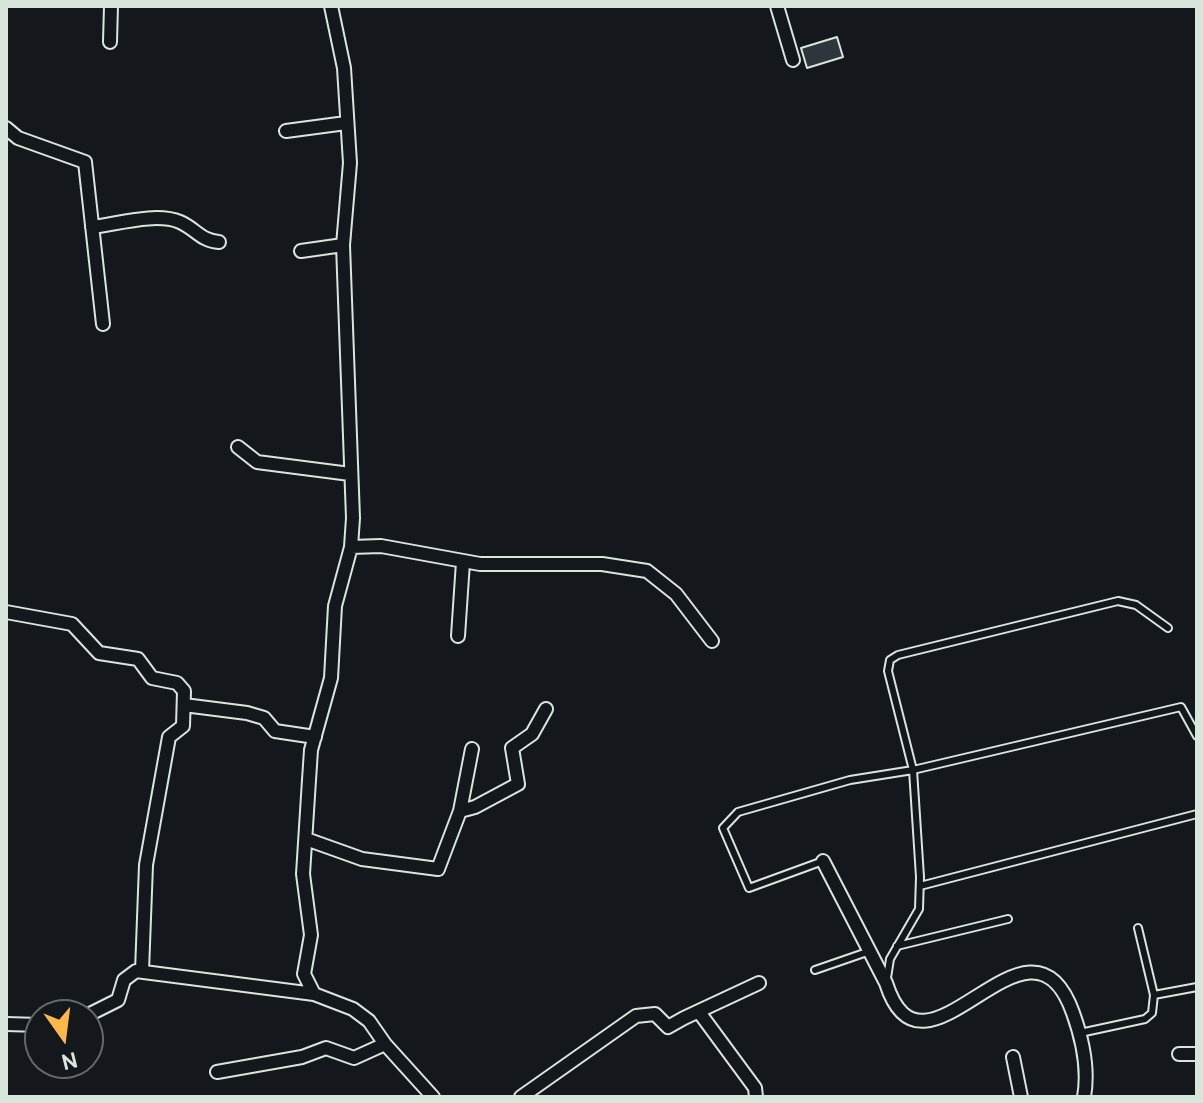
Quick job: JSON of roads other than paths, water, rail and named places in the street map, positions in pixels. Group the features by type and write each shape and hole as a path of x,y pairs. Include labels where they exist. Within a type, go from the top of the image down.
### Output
{"street":[{"path":"110,42 111,6"},
{"path":"314,994 304,974 311,935 303,874 315,737 331,678 338,588 351,547 343,245 350,163 344,68 331,6"},
{"path":"777,6 793,60"},
{"path":"286,131 346,123"},
{"path":"6,128 18,138 80,157 85,162 103,324"},
{"path":"92,227 167,220 181,222 207,241 219,242"},
{"path":"301,251 343,245"},
{"path":"238,447 257,462 350,474"},
{"path":"351,547 381,546 463,562 510,566 602,564 647,571 676,594 712,641"},
{"path":"458,636 463,562"},
{"path":"6,612 64,621 79,627 99,653 138,659 152,678 181,686 183,726 169,737 146,865 142,971"},
{"path":"184,705 247,713 264,718 275,731 315,737"},
{"path":"460,811 475,807 518,784 520,780 512,748 532,734 546,709"},
{"path":"306,839 362,859 438,869 460,811 472,749"},
{"path":"823,861 900,1013 910,1021 934,1025 957,1016 1008,979 1022,973 1042,973 1065,990 1080,1033 1085,1074 1084,1097"},
{"path":"104,1007 118,1000 129,974 142,971 314,994 360,1014 433,1097"},
{"path":"521,1097 636,1016 655,1014 668,1027 673,1026 759,983"},
{"path":"699,1012 755,1088 756,1097"},
{"path":"217,1072 302,1057 326,1048 354,1058 385,1044"},
{"path":"1179,1054 1197,1054"},
{"path":"1013,1057 1021,1097"}],"lane":[{"path":"886,983 890,959 919,909 920,886 913,770 888,671 890,660 898,655 1118,601 1136,605 1168,628"},
{"path":"823,861 749,888 723,828 738,812 850,780 913,770 1181,707 1197,736"},
{"path":"920,886 1197,814"},
{"path":"897,946 1008,919"},
{"path":"1080,1033 1145,1019 1152,1013 1154,995 1138,928"},
{"path":"815,970 870,951"},
{"path":"1154,995 1197,987"}]}
